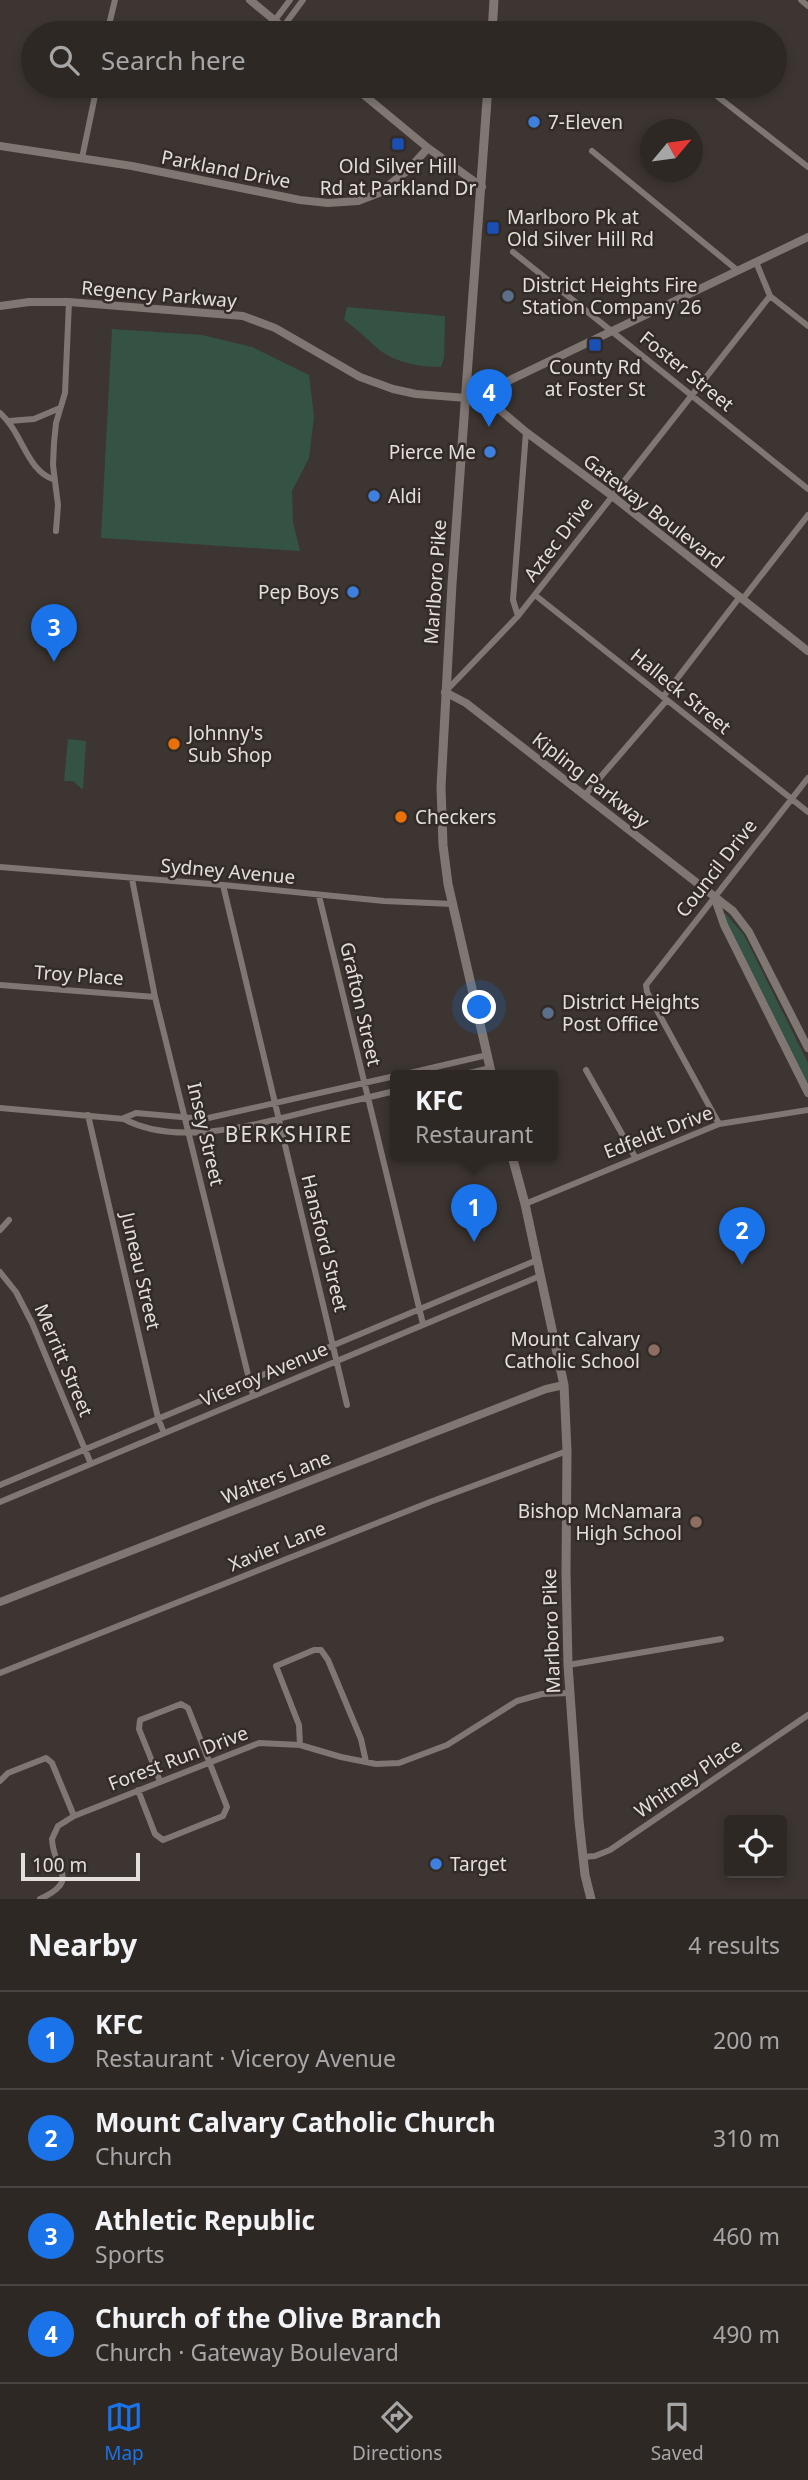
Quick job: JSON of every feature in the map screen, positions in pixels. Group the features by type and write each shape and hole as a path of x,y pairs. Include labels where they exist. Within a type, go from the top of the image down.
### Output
{"main road":[{"path":"493,21 494,0"},
{"name":"Marlboro Pike","path":"487,98 446,692 441,812 443,845 453,904 491,1070"},
{"name":"Marlboro Pike","path":"513,1161 564,1385 568,1665 583,1857 591,1899"}],"street":[{"path":"110,21 115,0"},
{"path":"250,0 275,20 290,0 301,3 292,21"},
{"path":"801,0 808,6"},
{"path":"82,158 94,98"},
{"path":"368,98 428,148 482,187"},
{"path":"719,98 808,167"},
{"name":"Parkland Drive","path":"0,146 82,158 300,200 341,203 365,199 379,193 408,170 428,148"},
{"path":"592,151 737,270"},
{"name":"Regency Parkway","path":"0,306 29,302 69,302 243,316 275,328 358,376 393,389 416,394 466,398 481,394 808,237"},
{"name":"Foster Street","path":"513,252 808,489"},
{"path":"756,262 771,296 808,326"},
{"name":"Aztec Drive","path":"446,692 518,616 771,296"},
{"path":"56,531 58,505 54,443 56,422 67,381 69,302"},
{"name":"Gateway Boulevard","path":"481,394 808,651"},
{"path":"9,421 34,419 61,408"},
{"path":"0,414 9,421 37,471 55,480"},
{"path":"518,616 513,600 526,432"},
{"path":"585,795 665,699 808,514"},
{"name":"Halleck Street","path":"535,595 808,812"},
{"name":"Kipling Parkway","path":"446,692 466,703 738,917 749,932 808,1048"},
{"name":"Council Drive","path":"719,1124 647,992 646,985 808,778"},
{"name":"Sydney Avenue","path":"0,867 223,885 319,896 453,904"},
{"name":"Insey Street","path":"132,879 155,997 253,1395"},
{"name":"Hansford Street","path":"223,885 347,1405"},
{"name":"Grafton Street","path":"319,896 423,1324"},
{"path":"714,896 724,925 808,1093"},
{"name":"Troy Place","path":"0,985 155,997"},
{"path":"422,1070 487,1055"},
{"path":"586,1070 635,1157"},
{"path":"124,1118 136,1112 204,1119 390,1077"},
{"path":"0,1108 124,1118 138,1126 189,1133 279,1119 390,1092"},
{"name":"Edfeldt Drive","path":"525,1204 719,1124 808,1110"},
{"name":"Juneau Street","path":"88,1115 158,1418 164,1433"},
{"path":"0,1230 9,1220"},
{"name":"Viceroy Avenue","path":"0,1485 537,1260"},
{"name":"Merritt Street","path":"0,1272 16,1292 33,1323 91,1464"},
{"name":"Viceroy Avenue","path":"0,1502 540,1276"},
{"name":"Walters Lane","path":"0,1602 545,1389 564,1385"},
{"name":"Xavier Lane","path":"0,1673 430,1502 567,1451"},
{"path":"568,1665 721,1639"},
{"path":"300,1745 299,1725 276,1666 314,1650 321,1650 328,1660 361,1739 366,1762"},
{"name":"Forest Run Drive","path":"40,1899 56,1892 61,1886 62,1875 51,1839 58,1826 74,1816 160,1781 259,1743 300,1745 366,1762 399,1763 427,1754 463,1736 517,1701 534,1696 570,1693"},
{"path":"138,1790 158,1838 163,1840 223,1816 226,1812 227,1807 188,1708 181,1703 140,1720 139,1729 160,1781"},
{"name":"Whitney Place","path":"583,1857 610,1850 808,1715"},
{"path":"0,1782 8,1773 46,1758 52,1763 74,1816"}],"green space":[{"path":"347,307 445,316 444,358 441,367 410,364 382,352 344,320"},
{"path":"112,329 202,335 252,347 309,375 314,417 309,458 292,491 293,522 300,551 101,538"},
{"path":"68,739 86,741 83,790 73,781 64,781"},
{"path":"723,914 726,914 744,935 808,1063 808,1088 723,918"}],"place":[{"name":"7-Eleven","path":"534,122"},
{"name":"Old Silver Hill Rd at Parkland Dr","path":"398,144"},
{"name":"Marlboro Pk at Old Silver Hill Rd","path":"493,228"},
{"name":"District Heights Fire Station Company 26","path":"508,296"},
{"name":"County Rd at Foster St","path":"595,345"},
{"name":"Church of the Olive Branch","path":"489,427"},
{"name":"Pierce Me","path":"490,452"},
{"name":"Aldi","path":"374,496"},
{"name":"Pep Boys","path":"353,592"},
{"name":"Athletic Republic","path":"54,662"},
{"name":"Johnny's Sub Shop","path":"174,744"},
{"name":"Checkers","path":"401,817"},
{"name":"District Heights Post Office","path":"548,1013"},
{"name":"KFC","path":"474,1242"},
{"name":"Mount Calvary Catholic Church","path":"742,1265"},
{"name":"Mount Calvary Catholic School","path":"654,1350"},
{"name":"Bishop McNamara High School","path":"696,1522"},
{"name":"Target","path":"436,1864"}],"district":[{"name":"BERKSHIRE","path":"289,1134"}]}
